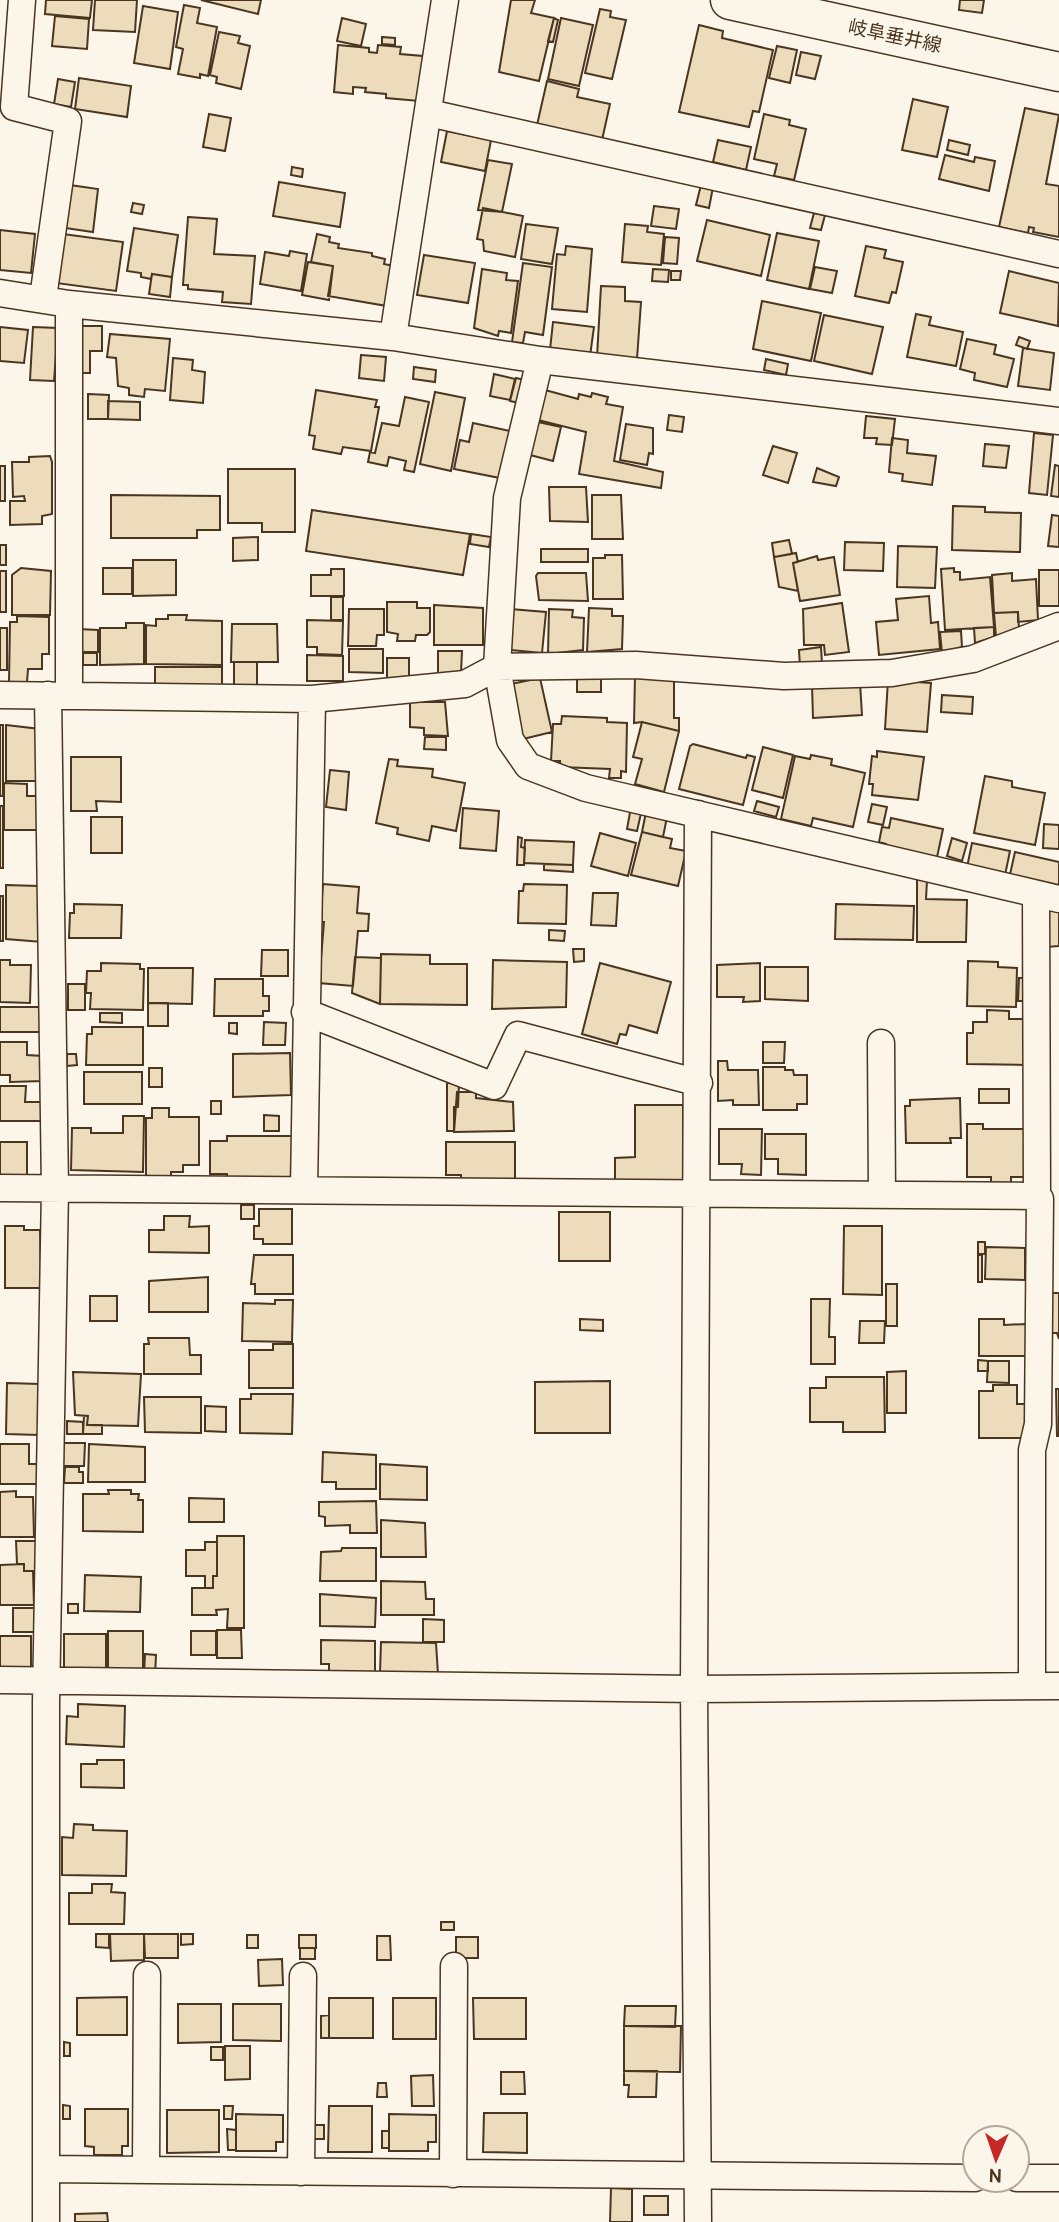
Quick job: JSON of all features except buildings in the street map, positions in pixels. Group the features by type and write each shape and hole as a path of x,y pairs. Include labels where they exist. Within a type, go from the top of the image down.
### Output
{"main road":[{"name":"岐阜垂井線","path":"730,0 1059,72"}],"street":[{"path":"22,0 14,107 68,121 43,298"},
{"path":"393,337 445,0"},
{"path":"429,113 1059,254"},
{"path":"0,293 69,304 393,337 540,360 1059,421"},
{"path":"46,2222 47,1681 59,695 69,304"},
{"path":"540,360 507,498 497,667 510,740 528,766 586,788 1048,897 1045,1198 1049,1355 1032,1450 1032,1686"},
{"path":"0,695 312,699 465,684 497,667 636,665 785,676 892,673 973,659 1059,626"},
{"path":"304,1190 312,699"},
{"path":"698,814 699,1083 694,1689 698,2222"},
{"path":"305,1012 494,1086 518,1035 699,1083"},
{"path":"881,1043 882,1195"},
{"path":"0,1188 698,1192 1045,1198"},
{"path":"0,1680 694,1689 1059,1686"},
{"path":"453,2174 454,1966"},
{"path":"146,1975 146,2170"},
{"path":"301,2172 303,1976"},
{"path":"46,2169 961,2178"},
{"path":"1031,2178 1059,2178"}]}
